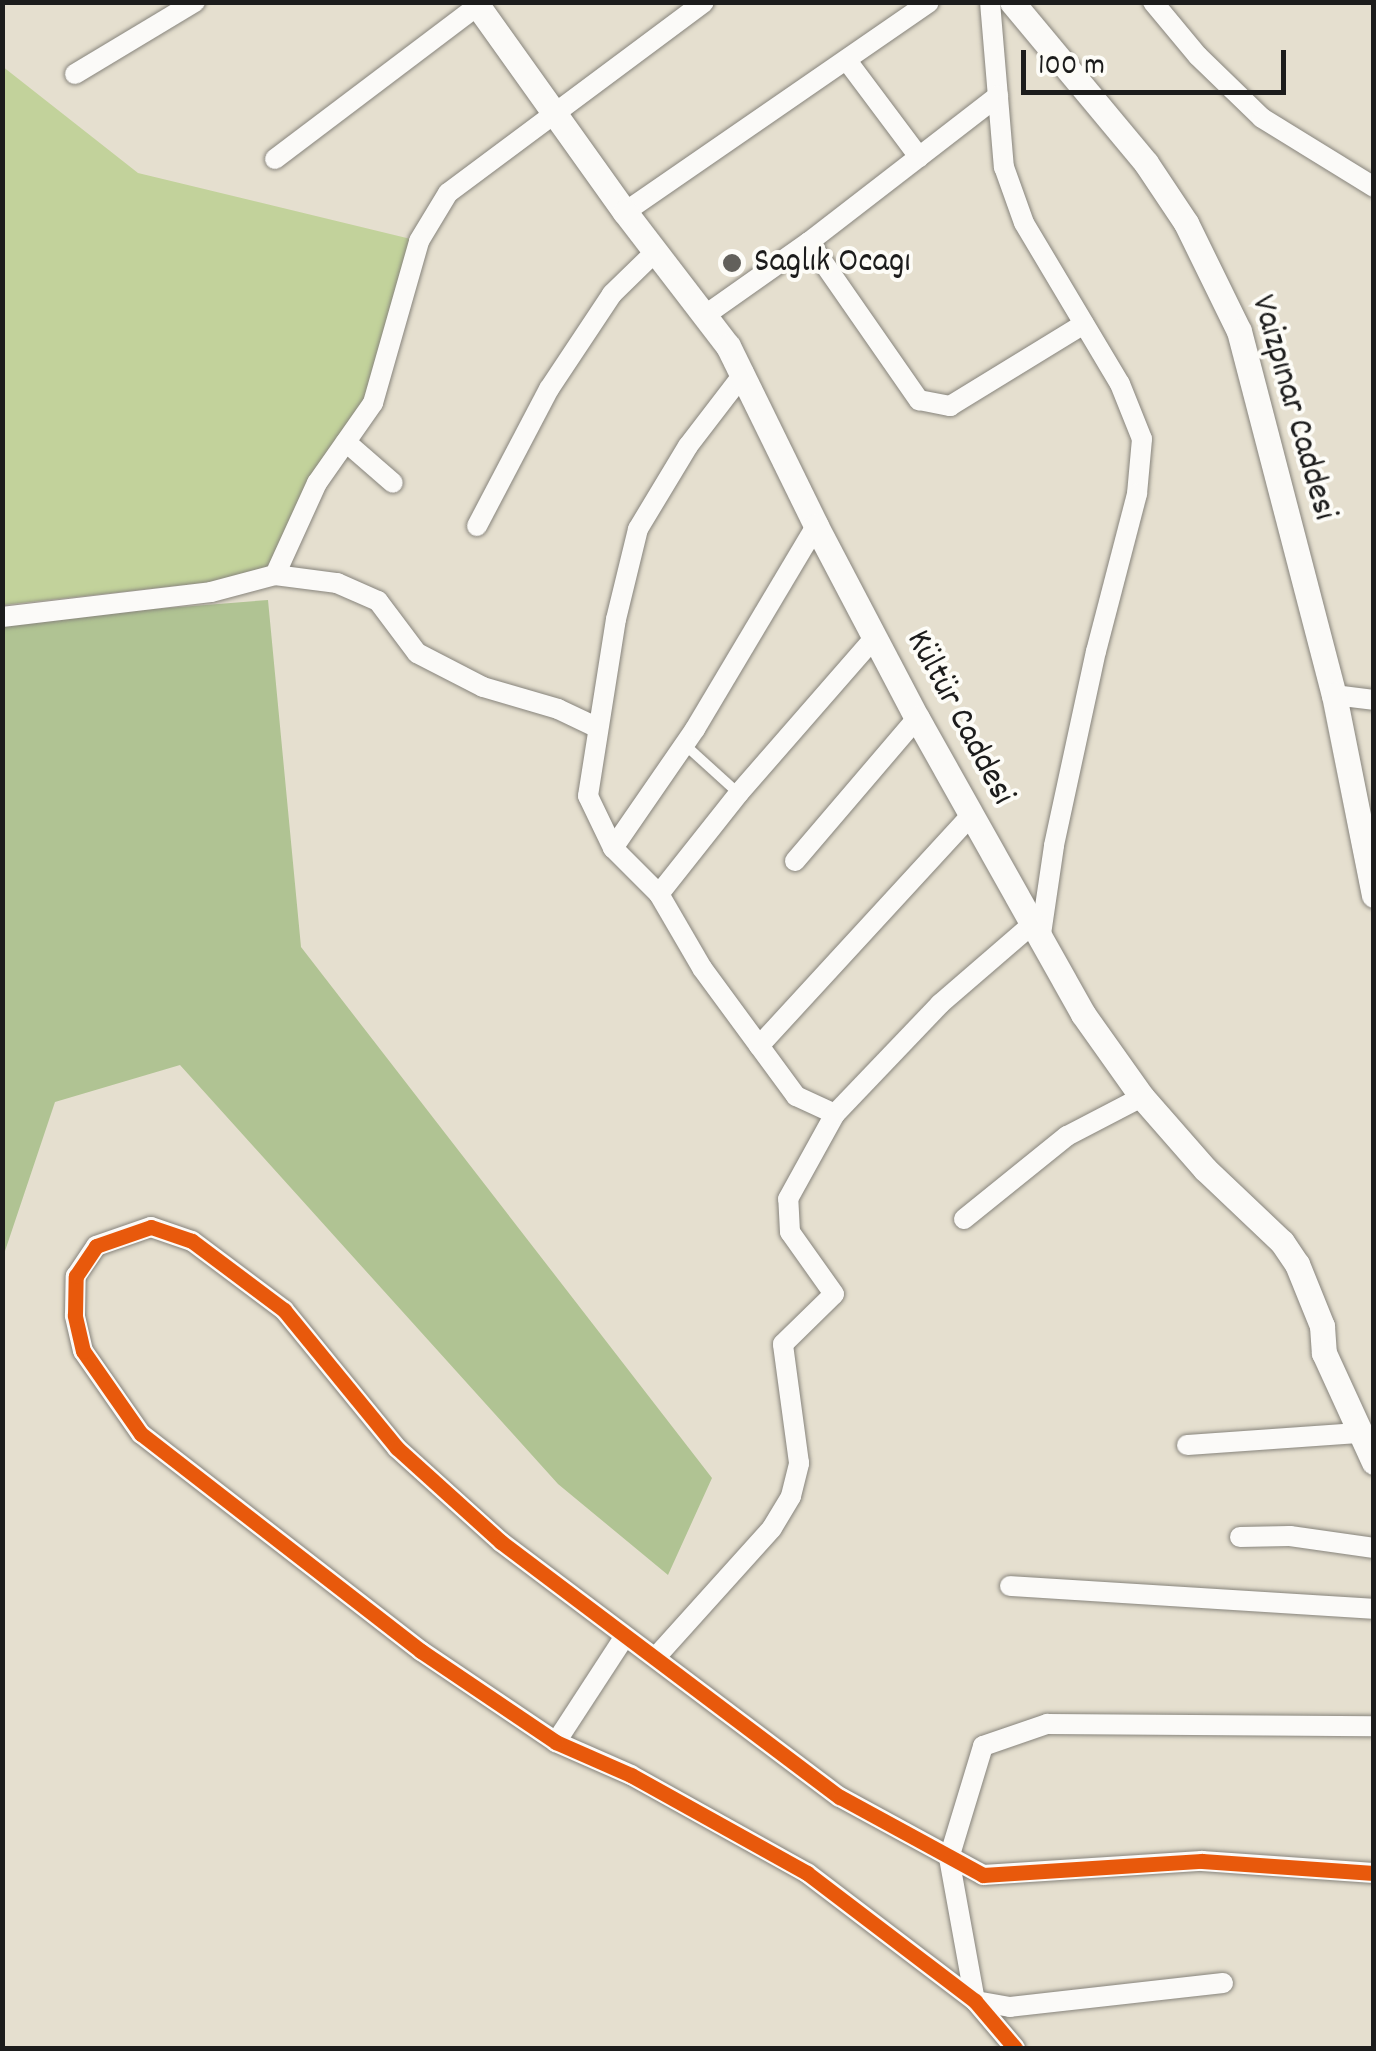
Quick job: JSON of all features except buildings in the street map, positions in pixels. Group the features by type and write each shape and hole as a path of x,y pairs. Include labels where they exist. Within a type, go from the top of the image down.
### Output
{"street":[{"path":"75,74 195,2"},
{"path":"274,575 316,483 373,404 420,241 448,193 704,2"},
{"path":"625,212 848,62 929,2"},
{"path":"656,1656 772,1528 792,1496 800,1464 783,1344 834,1294 790,1232 788,1199 834,1114 940,1004 1037,932 1096,651 1137,494 1142,439 1120,384 1024,223 1004,167 990,2"},
{"name":"Vaizpınar Caddesi","path":"1012,2 1146,163 1214,274 1252,370 1334,695 1374,895"},
{"path":"1154,2 1198,56 1262,118 1374,187"},
{"path":"275,159 476,4"},
{"name":"Kültür Caddesi","path":"476,4 744,373 816,526 994,861 1083,1014 1142,1097 1205,1169 1282,1242 1297,1264 1322,1326 1324,1353 1374,1462"},
{"path":"848,62 918,157"},
{"path":"704,316 809,242 998,96"},
{"path":"809,242 919,400 950,406 1084,324"},
{"path":"477,526 549,389 612,294 655,252"},
{"path":"744,373 688,446 638,529 616,620 588,796 613,848 659,894 702,968 796,1096 834,1114"},
{"path":"346,442 394,483"},
{"path":"613,848 683,744 816,526"},
{"path":"2,617 211,592 274,575 337,583 378,601 417,653 483,687 558,709 598,728"},
{"path":"659,894 739,793 876,636"},
{"path":"1334,695 1374,700"},
{"path":"795,861 918,718"},
{"path":"760,1046 972,814"},
{"path":"964,1219 1067,1136 1142,1097"},
{"path":"1016,2048 975,2001 807,1873 631,1775 556,1742 421,1651 140,1434 83,1351 75,1316 76,1276 96,1246 151,1227 192,1241 284,1310 397,1448 501,1542 840,1798 983,1875 1202,1861 1374,1874"},
{"path":"1187,1445 1359,1433"},
{"path":"1240,1537 1290,1536 1374,1548"},
{"path":"1010,1586 1374,1609"},
{"path":"556,1742 625,1636"},
{"path":"975,2001 949,1858 984,1746 1048,1724 1374,1726"},
{"path":"975,2001 1010,2007 1224,1983"}],"lane":[{"path":"683,744 739,793"}],"green space":[{"path":"2,66 138,173 419,241 373,403 275,575 3,605"},
{"path":"268,600 301,947 712,1478 668,1575 558,1484 180,1065 55,1102 3,1257 3,621"}],"cycle path":[{"path":"1015,2048 975,2001 807,1873 631,1775 556,1742 421,1651 141,1434 83,1351 75,1315 76,1276 96,1246 151,1227 192,1241 284,1310 397,1448 501,1542 840,1797 983,1875 1202,1861 1374,1873"}],"place":[{"name":"Saglık Ocagı","path":"732,263"}]}
